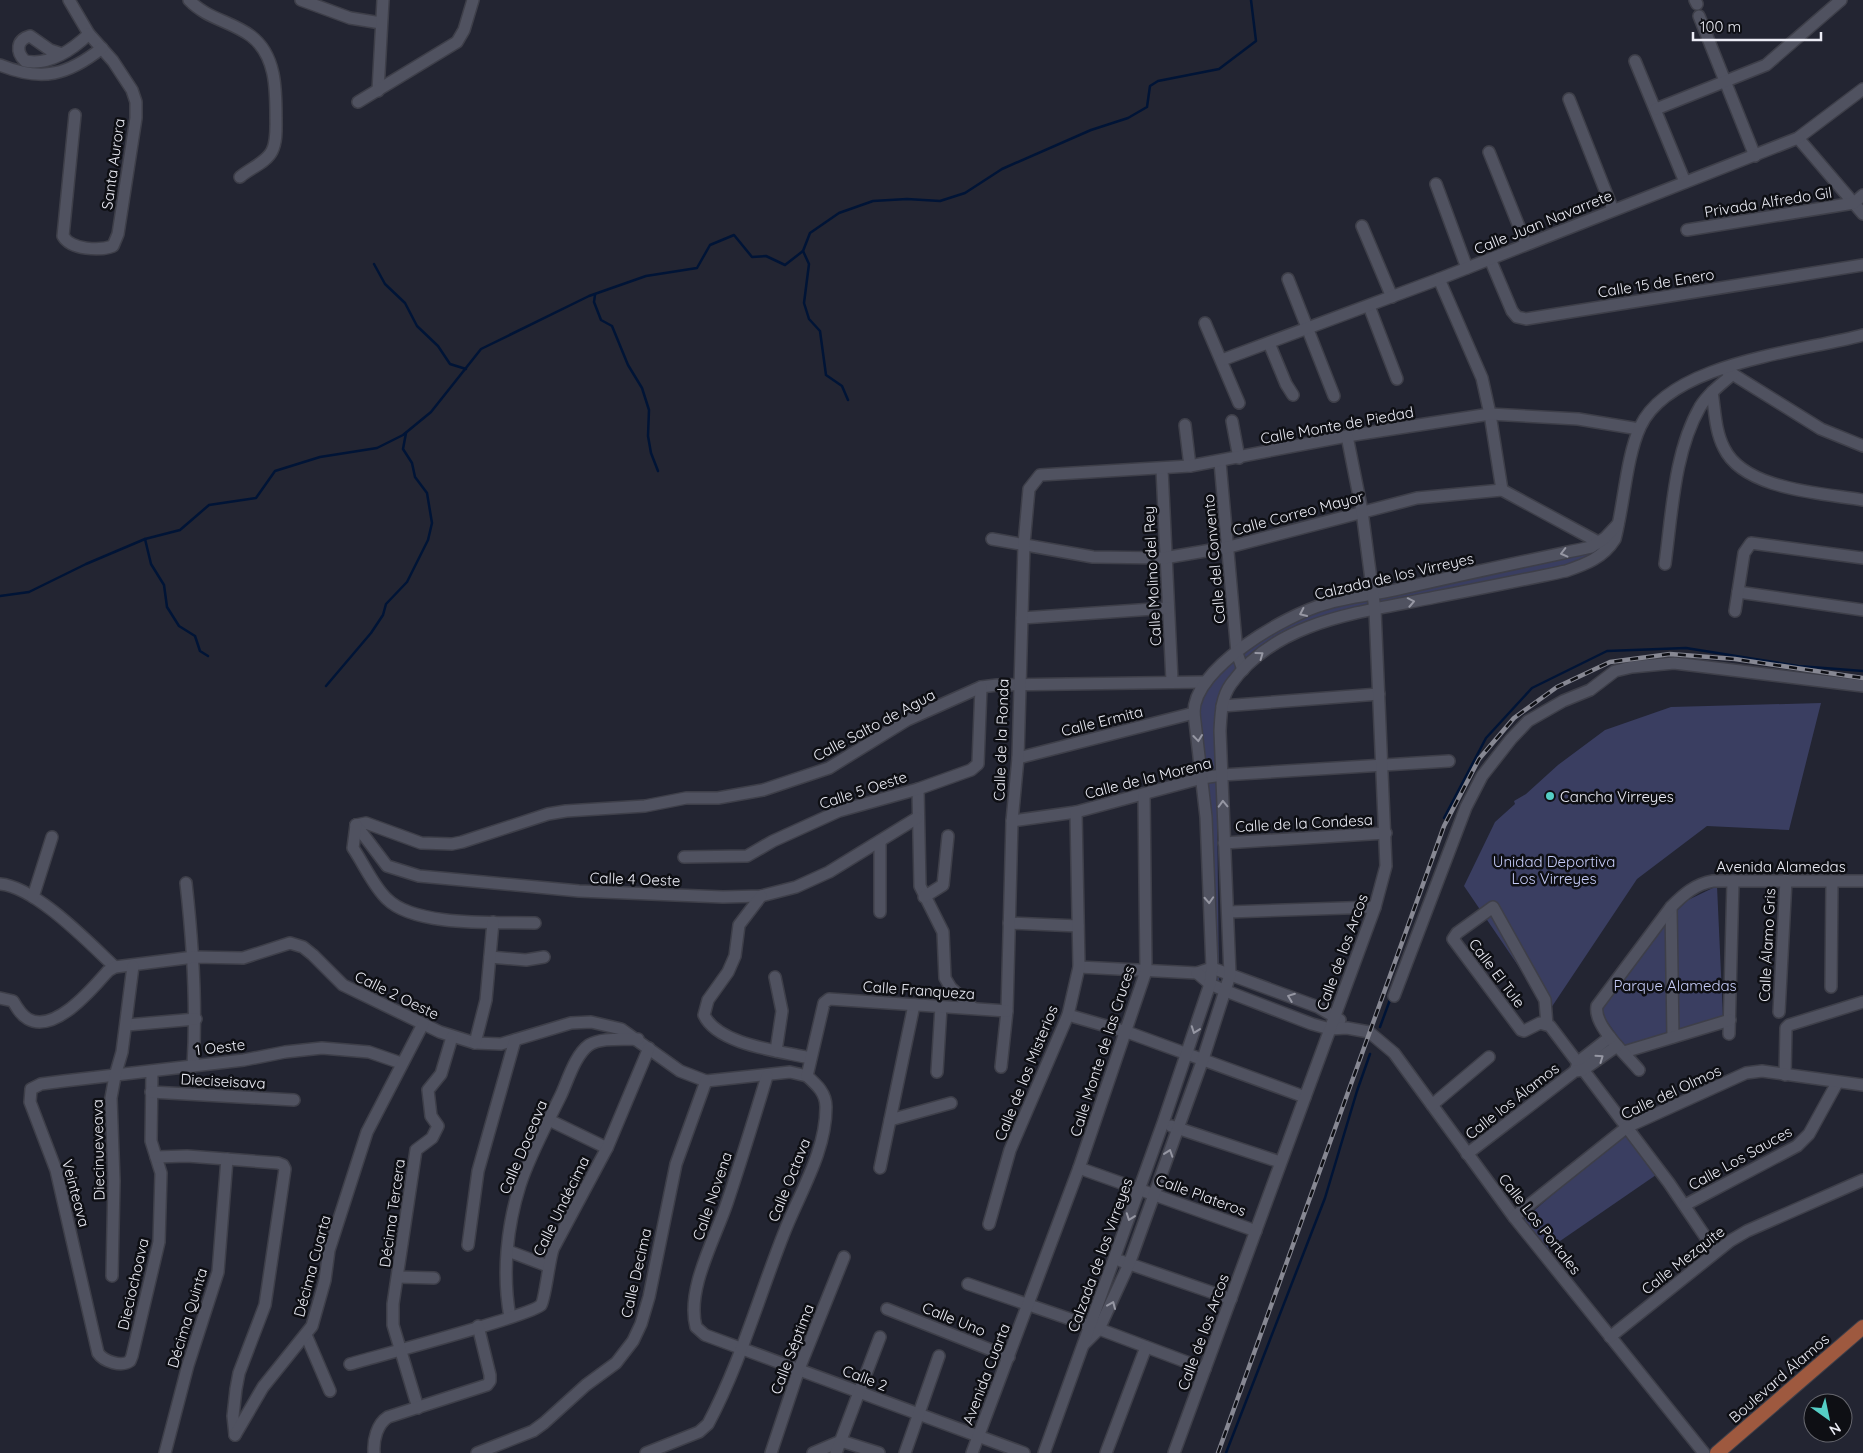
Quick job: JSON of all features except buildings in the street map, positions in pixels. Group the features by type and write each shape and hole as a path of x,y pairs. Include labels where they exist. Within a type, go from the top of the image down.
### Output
{"main road":[{"name":"Boulevard Álamos","path":"1716,1453 1863,1327"}],"street":[{"name":"Santa Aurora","path":"69,0 89,34 126,80 136,102 136,118 118,234 113,246 105,249 72,245 66,240 63,231 75,114"},
{"path":"189,0 205,14 236,26 253,37 266,52 273,70 276,88 276,143 271,153 263,162 240,177"},
{"path":"378,92 383,0"},
{"path":"358,102 378,92 457,42 464,30 473,0"},
{"path":"1656,109 1766,65 1841,0"},
{"path":"307,1 350,18 381,22"},
{"path":"1699,16 1754,156"},
{"path":"62,54 89,34"},
{"path":"0,65 28,73 53,74 78,65 102,48"},
{"path":"1635,61 1685,182"},
{"name":"Calle Juan Navarrete","path":"1222,360 1369,306 1798,138 1863,89"},
{"path":"1569,99 1613,210"},
{"path":"1798,138 1863,214"},
{"path":"1489,152 1526,244"},
{"path":"1436,184 1467,268"},
{"path":"1854,203 1863,195"},
{"name":"Privada Alfredo Gil","path":"1687,230 1854,203"},
{"path":"1362,226 1392,297"},
{"name":"Calle 15 de Enero","path":"1490,259 1512,311 1517,317 1526,319 1863,265"},
{"path":"1288,279 1334,396"},
{"path":"1439,279 1482,378 1490,414 1502,490 1600,543 1619,522"},
{"path":"1369,306 1398,379"},
{"path":"1206,323 1239,403"},
{"name":"Calzada de los Virreyes","path":"1044,1453 1084,1344 1129,1264 1203,1059 1230,975 1224,843 1222,706 1231,684 1243,670 1286,637 1330,618 1566,571 1585,565 1611,546 1619,522 1639,429 1650,411 1663,399 1688,382 1863,335"},
{"path":"1269,343 1286,384 1293,395"},
{"path":"1665,564 1677,481 1686,442 1700,407 1728,371 1821,429 1863,446"},
{"path":"1712,392 1720,439 1728,456 1749,475 1810,492 1863,500"},
{"name":"Calle Monte de Piedad","path":"1040,475 1162,469 1220,462 1347,436 1490,414 1578,419 1639,429"},
{"path":"1232,421 1239,458"},
{"path":"1185,425 1190,466"},
{"name":"Calle de los Arcos","path":"1174,1453 1280,1162 1336,1016 1375,907 1386,866 1375,610 1362,511 1347,436"},
{"name":"Calle del Convento","path":"1220,462 1237,652 1243,670"},
{"name":"Calle Molino del Rey","path":"1162,469 1164,558 1172,681"},
{"name":"Calle de la Ronda","path":"1001,1067 1007,1011 1012,822 1018,758 1018,684 1024,544 1029,490 1040,475"},
{"name":"Calle Correo Mayor","path":"992,539 1093,557 1164,558 1229,546 1417,498 1502,490"},
{"name":"Calzada de los Virreyes","path":"1094,1328 1114,1259 1210,984 1212,968 1202,778 1194,713 1195,700 1206,682 1215,671 1237,652 1275,627 1325,604 1533,560 1600,543"},
{"path":"1735,611 1745,548 1753,543 1863,558"},
{"path":"1738,592 1863,610"},
{"path":"1022,618 1168,608"},
{"path":"1394,996 1466,807 1482,776 1528,721 1590,690 1614,671 1632,667 1674,663 1863,686"},
{"name":"Calle Salto de Agua","path":"356,825 366,823 381,826 421,843 452,844 566,810 645,806 686,798 718,798 763,790 829,768 907,720 981,688 1018,684 1206,682"},
{"name":"Calle 5 Oeste","path":"684,858 747,856 773,841 839,811 918,789 971,770 978,764 981,688"},
{"path":"1222,706 1379,694"},
{"name":"Calle Ermita","path":"1018,758 1194,713"},
{"name":"Calle de la Morena","path":"1012,822 1076,812 1202,778 1222,775 1449,761"},
{"path":"918,789 917,818 920,886 924,897 944,932 945,978 951,988 973,1008"},
{"name":"Calle Monte de las Cruces","path":"1029,1306 1127,1032 1146,971 1144,794"},
{"name":"Calle de los Misterios","path":"990,1224 1010,1150 1068,1015 1079,967 1076,812"},
{"name":"Calle 4 Oeste","path":"356,825 387,866 419,876 579,892 723,897 761,896 796,887 829,872 917,818"},
{"path":"356,825 354,848 386,898 398,908 411,915 429,918 535,923"},
{"name":"Calle de la Condesa","path":"1224,843 1386,833"},
{"path":"924,897 943,885 948,836"},
{"path":"33,897 52,837"},
{"path":"880,841 880,912"},
{"name":"Calle Álamo Gris","path":"1779,1012 1786,880"},
{"path":"1729,1034 1733,881"},
{"path":"1831,987 1832,881"},
{"name":"Avenida Alamedas","path":"1639,1070 1617,1045 1596,1014 1597,1006 1671,907 1702,882 1863,881"},
{"path":"186,883 194,957 196,1019 194,1066"},
{"path":"0,884 9,884 33,897 115,968 108,971 75,1006 50,1019 30,1020 23,1016 13,1001 0,998"},
{"path":"761,896 739,924 735,956 728,972 708,1000 704,1015 712,1025 738,1042 810,1058 807,1076"},
{"path":"1228,912 1375,907"},
{"name":"Calle El Tule","path":"1493,907 1546,1000 1547,1024 1540,1023 1524,1031 1521,1030 1453,939 1457,933 1493,907"},
{"path":"1671,907 1673,1038"},
{"path":"475,1043 486,1000 493,922"},
{"path":"1009,923 1078,926"},
{"name":"Calle 2 Oeste","path":"115,968 194,957 243,958 290,943 313,955 343,985 452,1037 475,1043 490,1045 515,1040 571,1023 591,1022 620,1029 638,1039 680,1071 706,1081 767,1076 790,1072 807,1076"},
{"path":"490,957 526,960 544,957"},
{"name":"Diecinueveava","path":"112,1276 114,1199 111,1098 127,1025 133,966"},
{"path":"1079,967 1197,973 1212,968 1336,1016 1347,1028"},
{"name":"Calle Los Portales","path":"1197,973 1210,984 1226,991 1330,1029 1347,1028 1369,1032 1388,1048 1514,1217 1704,1453"},
{"path":"775,976 782,1012 776,1051"},
{"name":"Calle Franqueza","path":"810,1058 821,1008 830,999 1007,1011"},
{"path":"1785,1075 1786,1028 1789,1025 1863,1002"},
{"path":"880,1168 914,1005"},
{"path":"937,1072 941,1007"},
{"path":"1068,1015 1127,1032 1305,1097"},
{"path":"127,1025 196,1019"},
{"path":"1617,1045 1673,1038 1730,1020"},
{"name":"Décima Cuarta","path":"156,1158 187,1156 278,1163 283,1165 285,1169 265,1305 239,1373 233,1416 235,1435 263,1387 306,1335 319,1306 329,1250 367,1132 401,1063 423,1024"},
{"path":"1547,1024 1627,1127 1715,1251"},
{"name":"Décima Tercera","path":"418,1408 393,1325 393,1304 416,1150 432,1138 438,1126 431,1116 428,1090 441,1074 452,1037"},
{"name":"Calle Doceava","path":"510,1317 506,1288 510,1229 521,1183 549,1120 579,1057 588,1046 597,1041 638,1039"},
{"path":"468,1245 478,1171 515,1040"},
{"name":"Calle los Álamos","path":"1467,1154 1579,1067 1617,1045"},
{"name":"1 Oeste","path":"41,1084 194,1066 322,1048 369,1052 401,1063"},
{"name":"Calle Undécima","path":"350,1364 510,1317 537,1308 542,1304 548,1266 553,1249 607,1148 649,1048"},
{"path":"1432,1105 1489,1057"},
{"name":"Dieciochoava","path":"132,1356 160,1242 162,1173 151,1141 152,1071"},
{"name":"Calle del Olmos","path":"1514,1217 1627,1127 1746,1073 1762,1071 1863,1085"},
{"name":"Calle Novena","path":"696,1327 693,1307 702,1271 726,1205 767,1076"},
{"name":"Calle Octava","path":"646,1453 698,1432 708,1424 741,1347 821,1143 826,1105 820,1088 807,1076"},
{"name":"Calle Decima","path":"477,1453 533,1431 544,1424 586,1385 616,1363 633,1340 641,1324 649,1297 676,1164 706,1081"},
{"name":"Calle Los Sauces","path":"1684,1205 1797,1146 1812,1130 1838,1082"},
{"name":"Veinteava","path":"41,1084 31,1089 30,1102 56,1170 97,1347 101,1358 105,1361 127,1364 132,1356"},
{"name":"Dieciseisava","path":"152,1092 294,1100"},
{"path":"890,1120 952,1103"},
{"path":"549,1120 607,1148"},
{"path":"1163,1123 1280,1162"},
{"name":"Décima Quinta","path":"165,1453 188,1365 218,1272 228,1159"},
{"name":"Calle Plateros","path":"1079,1168 1140,1188 1256,1231"},
{"name":"Calle Mezquite","path":"1610,1337 1715,1251 1747,1231 1863,1180"},
{"path":"508,1252 548,1266"},
{"name":"Calle Séptima","path":"771,1453 799,1369 844,1257"},
{"path":"1114,1259 1231,1298"},
{"path":"398,1278 434,1278"},
{"path":"968,1284 1205,1369"},
{"name":"Avenida Cuarta","path":"972,1453 1029,1306"},
{"name":"Calle Uno","path":"887,1309 1009,1357"},
{"path":"374,1453 373,1445 382,1420 393,1414 482,1388 490,1381 478,1326"},
{"name":"Calle 2","path":"696,1327 705,1335 1024,1453"},
{"path":"306,1335 330,1391"},
{"path":"836,1453 880,1337"},
{"path":"1106,1453 1146,1347"},
{"path":"904,1453 939,1356"},
{"path":"812,1453 841,1441 879,1453"}],"green space":[{"path":"1591,545 1599,553 1586,563 1374,609 1371,594"},
{"path":"1367,595 1371,609 1329,618 1248,663 1216,709 1219,984 1209,981 1201,783 1188,704 1214,669 1260,632"},
{"name":"Unidad Deportiva Los Virreyes","path":"1821,703 1789,830 1707,826 1637,879 1549,1011 1464,886 1495,822 1515,804 1514,801 1526,794 1558,765 1605,730 1671,707"},
{"name":"Parque Alamedas","path":"1717,886 1723,1018 1625,1047 1599,1010 1664,923 1688,900"},
{"path":"1625,1132 1656,1175 1547,1250 1523,1220"}],"waterway":[{"path":"0,596 29,592 86,564 145,539 180,530 209,505 256,498 275,471 320,457 377,448 403,435 431,412 481,349 589,296 646,276 697,268 710,245 734,235 752,257 766,256 785,265 803,251 810,233 839,213 873,201 907,199 940,201 965,193 1002,169 1091,130 1128,118 1147,107 1150,86 1158,81 1219,69 1256,41 1251,0"},
{"path":"803,251 809,264 804,303 809,319 820,331 826,375 842,386 848,400"},
{"path":"374,264 385,284 405,303 417,326 438,346 450,364 466,369"},
{"path":"595,295 594,302 601,320 612,326 628,365 642,388 649,410 648,436 651,453 658,471"},
{"path":"326,686 371,633 383,615 386,604 407,582 428,540 432,523 427,493 415,477 412,463 403,449 406,433"},
{"path":"145,539 151,564 164,585 167,607 179,626 195,636 200,651 208,656"},
{"path":"1444,818 1486,738 1532,688 1607,651 1686,648 1798,666 1863,671"},
{"path":"1380,1027 1391,997"},
{"path":"1226,1453 1325,1198 1370,1054"}],"railway":[{"path":"1218,1453 1444,826 1479,759 1514,718 1557,687 1610,662 1670,654 1735,659 1863,678"}],"place":[{"name":"Cancha Virreyes","path":"1550,796"}]}
